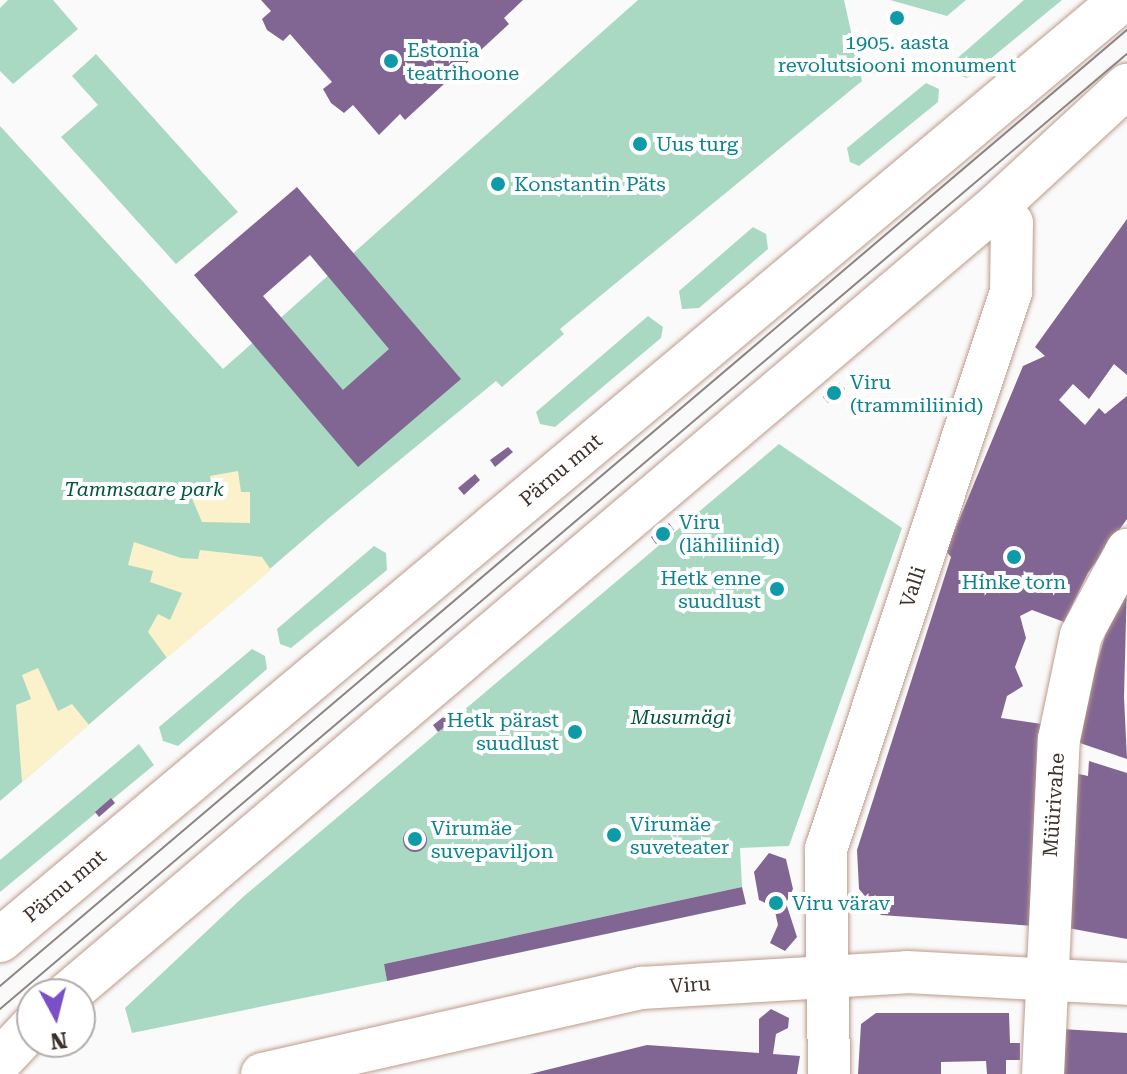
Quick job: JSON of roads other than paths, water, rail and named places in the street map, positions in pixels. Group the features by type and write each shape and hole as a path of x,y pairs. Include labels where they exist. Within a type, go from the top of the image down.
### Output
{"main road":[{"name":"Pärnu mnt","path":"0,940 1122,0"},
{"path":"87,978 998,205 1127,86"},
{"path":"0,1061 16,1044"}],"street":[{"name":"Valli","path":"829,1074 826,849 1011,292 1012,223 998,205"},
{"name":"Müürivahe","path":"1043,1074 1059,739 1081,635 1127,550"},
{"name":"Viru","path":"262,1074 375,1062 641,988 828,976 1046,976 1127,984"}],"tram line":[{"path":"0,986 1127,30"},
{"path":"0,1009 1127,54"}],"place":[{"name":"1905. aasta revolutsiooni monument","path":"897,18"},
{"name":"Estonia teatrihoone","path":"391,61"},
{"name":"Uus turg","path":"640,144"},
{"name":"Konstantin Päts","path":"498,184"},
{"name":"Viru (trammiliinid)","path":"834,393"},
{"name":"Viru (lähiliinid)","path":"663,534"},
{"name":"Hinke torn","path":"1014,557"},
{"name":"Hetk enne suudlust","path":"777,589"},
{"name":"Hetk pärast suudlust","path":"575,732"},
{"name":"Virumäe suveteater","path":"614,835"},
{"name":"Virumäe suvepaviljon","path":"415,839"},
{"name":"Viru värav","path":"776,903"}],"park label":[{"name":"Tammsaare park","path":"144,489"},
{"name":"Musumägi","path":"681,717"}]}
